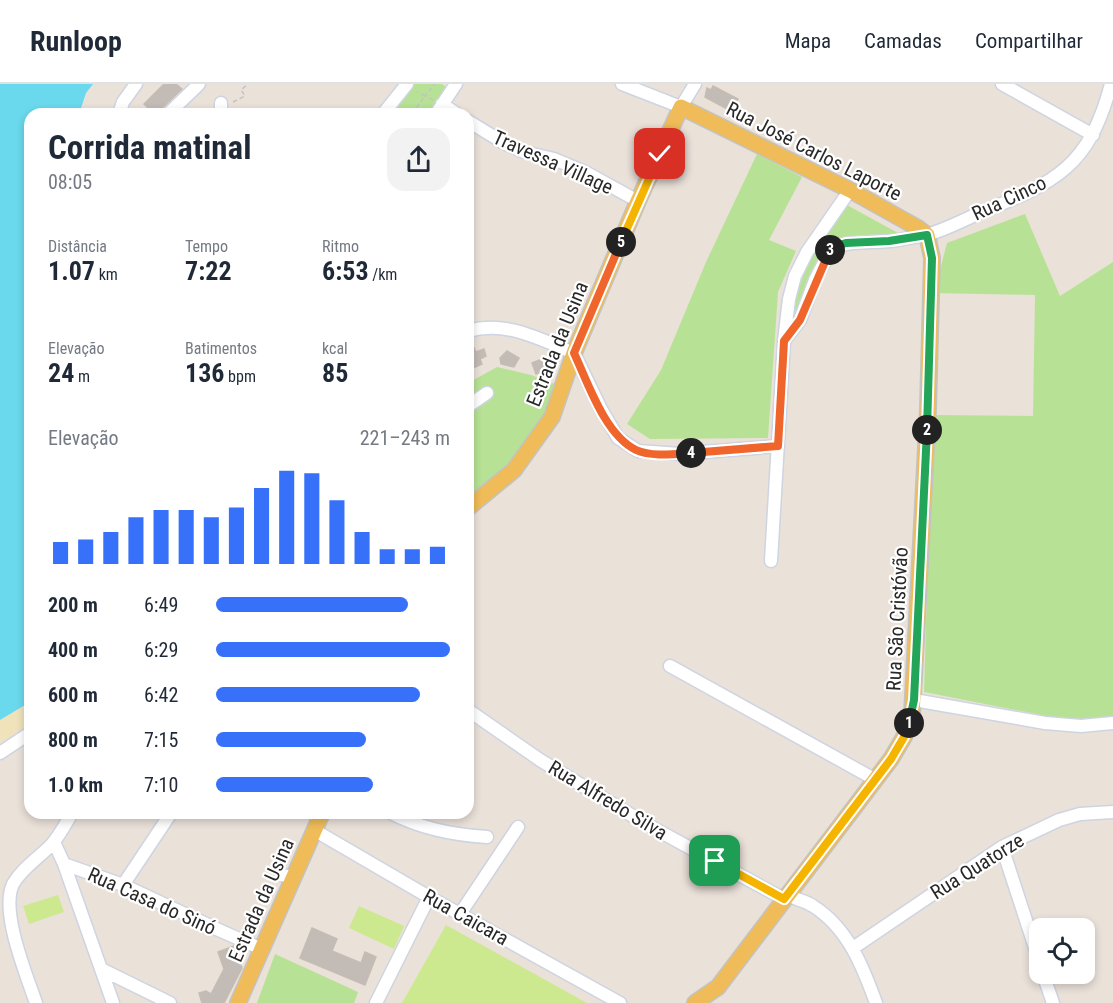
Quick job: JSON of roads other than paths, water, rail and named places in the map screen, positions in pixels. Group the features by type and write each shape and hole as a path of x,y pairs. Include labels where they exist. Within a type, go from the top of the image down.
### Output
{"main road":[{"name":"Rua José Carlos Laporte","path":"681,107 850,190 927,235"},
{"name":"Estrada da Usina","path":"474,503 514,470 552,417 574,353 638,201 681,107"},
{"name":"Rua São Cristóvão","path":"695,1003 718,987 876,780 904,737 912,715 928,409 932,258 927,235"},
{"name":"Estrada da Usina","path":"238,1003 262,949 287,876 319,819"}],"street":[{"path":"121,108 136,84"},
{"path":"174,108 199,84"},
{"path":"622,84 681,107 694,84"},
{"path":"1002,84 1093,135"},
{"name":"Rua Cinco","path":"784,341 800,320 831,249 846,243 889,241 927,235 1025,194 1061,173 1080,155 1093,135 1106,105 1111,84"},
{"path":"388,108 406,85"},
{"path":"440,108 452,85"},
{"name":"Travessa Village","path":"474,125 524,152 554,159 587,172 638,201"},
{"path":"771,561 784,341 789,299 795,276 807,252 850,190"},
{"path":"474,330 488,326 504,327 527,333 574,353 618,438 638,451 680,454 778,446"},
{"path":"474,402 487,393"},
{"path":"670,666 876,780"},
{"path":"914,700 1045,723 1081,726 1113,723"},
{"name":"Rua Alfredo Silva","path":"474,714 540,760 646,824 786,897 813,906 840,930 853,948 865,972 876,1003"},
{"path":"0,753 24,737"},
{"name":"Rua Quatorze","path":"853,948 1002,847 1059,820 1080,814 1113,812"},
{"path":"36,1003 14,936 8,912 8,897 14,884 54,842 68,819"},
{"path":"123,885 167,819"},
{"path":"403,819 439,832 487,837"},
{"path":"460,914 518,826"},
{"name":"Rua Caicara","path":"314,830 620,1003"},
{"name":"Rua Casa do Sinó","path":"54,842 64,864 123,885 262,949"},
{"path":"1002,847 1029,929"},
{"path":"64,864 113,1003"},
{"path":"376,1003 429,897"},
{"path":"101,969 170,1003"},
{"path":"1046,984 1053,1003"}],"water":[{"path":"0,84 93,84 86,93 81,108 24,108 24,706 0,720"}]}
